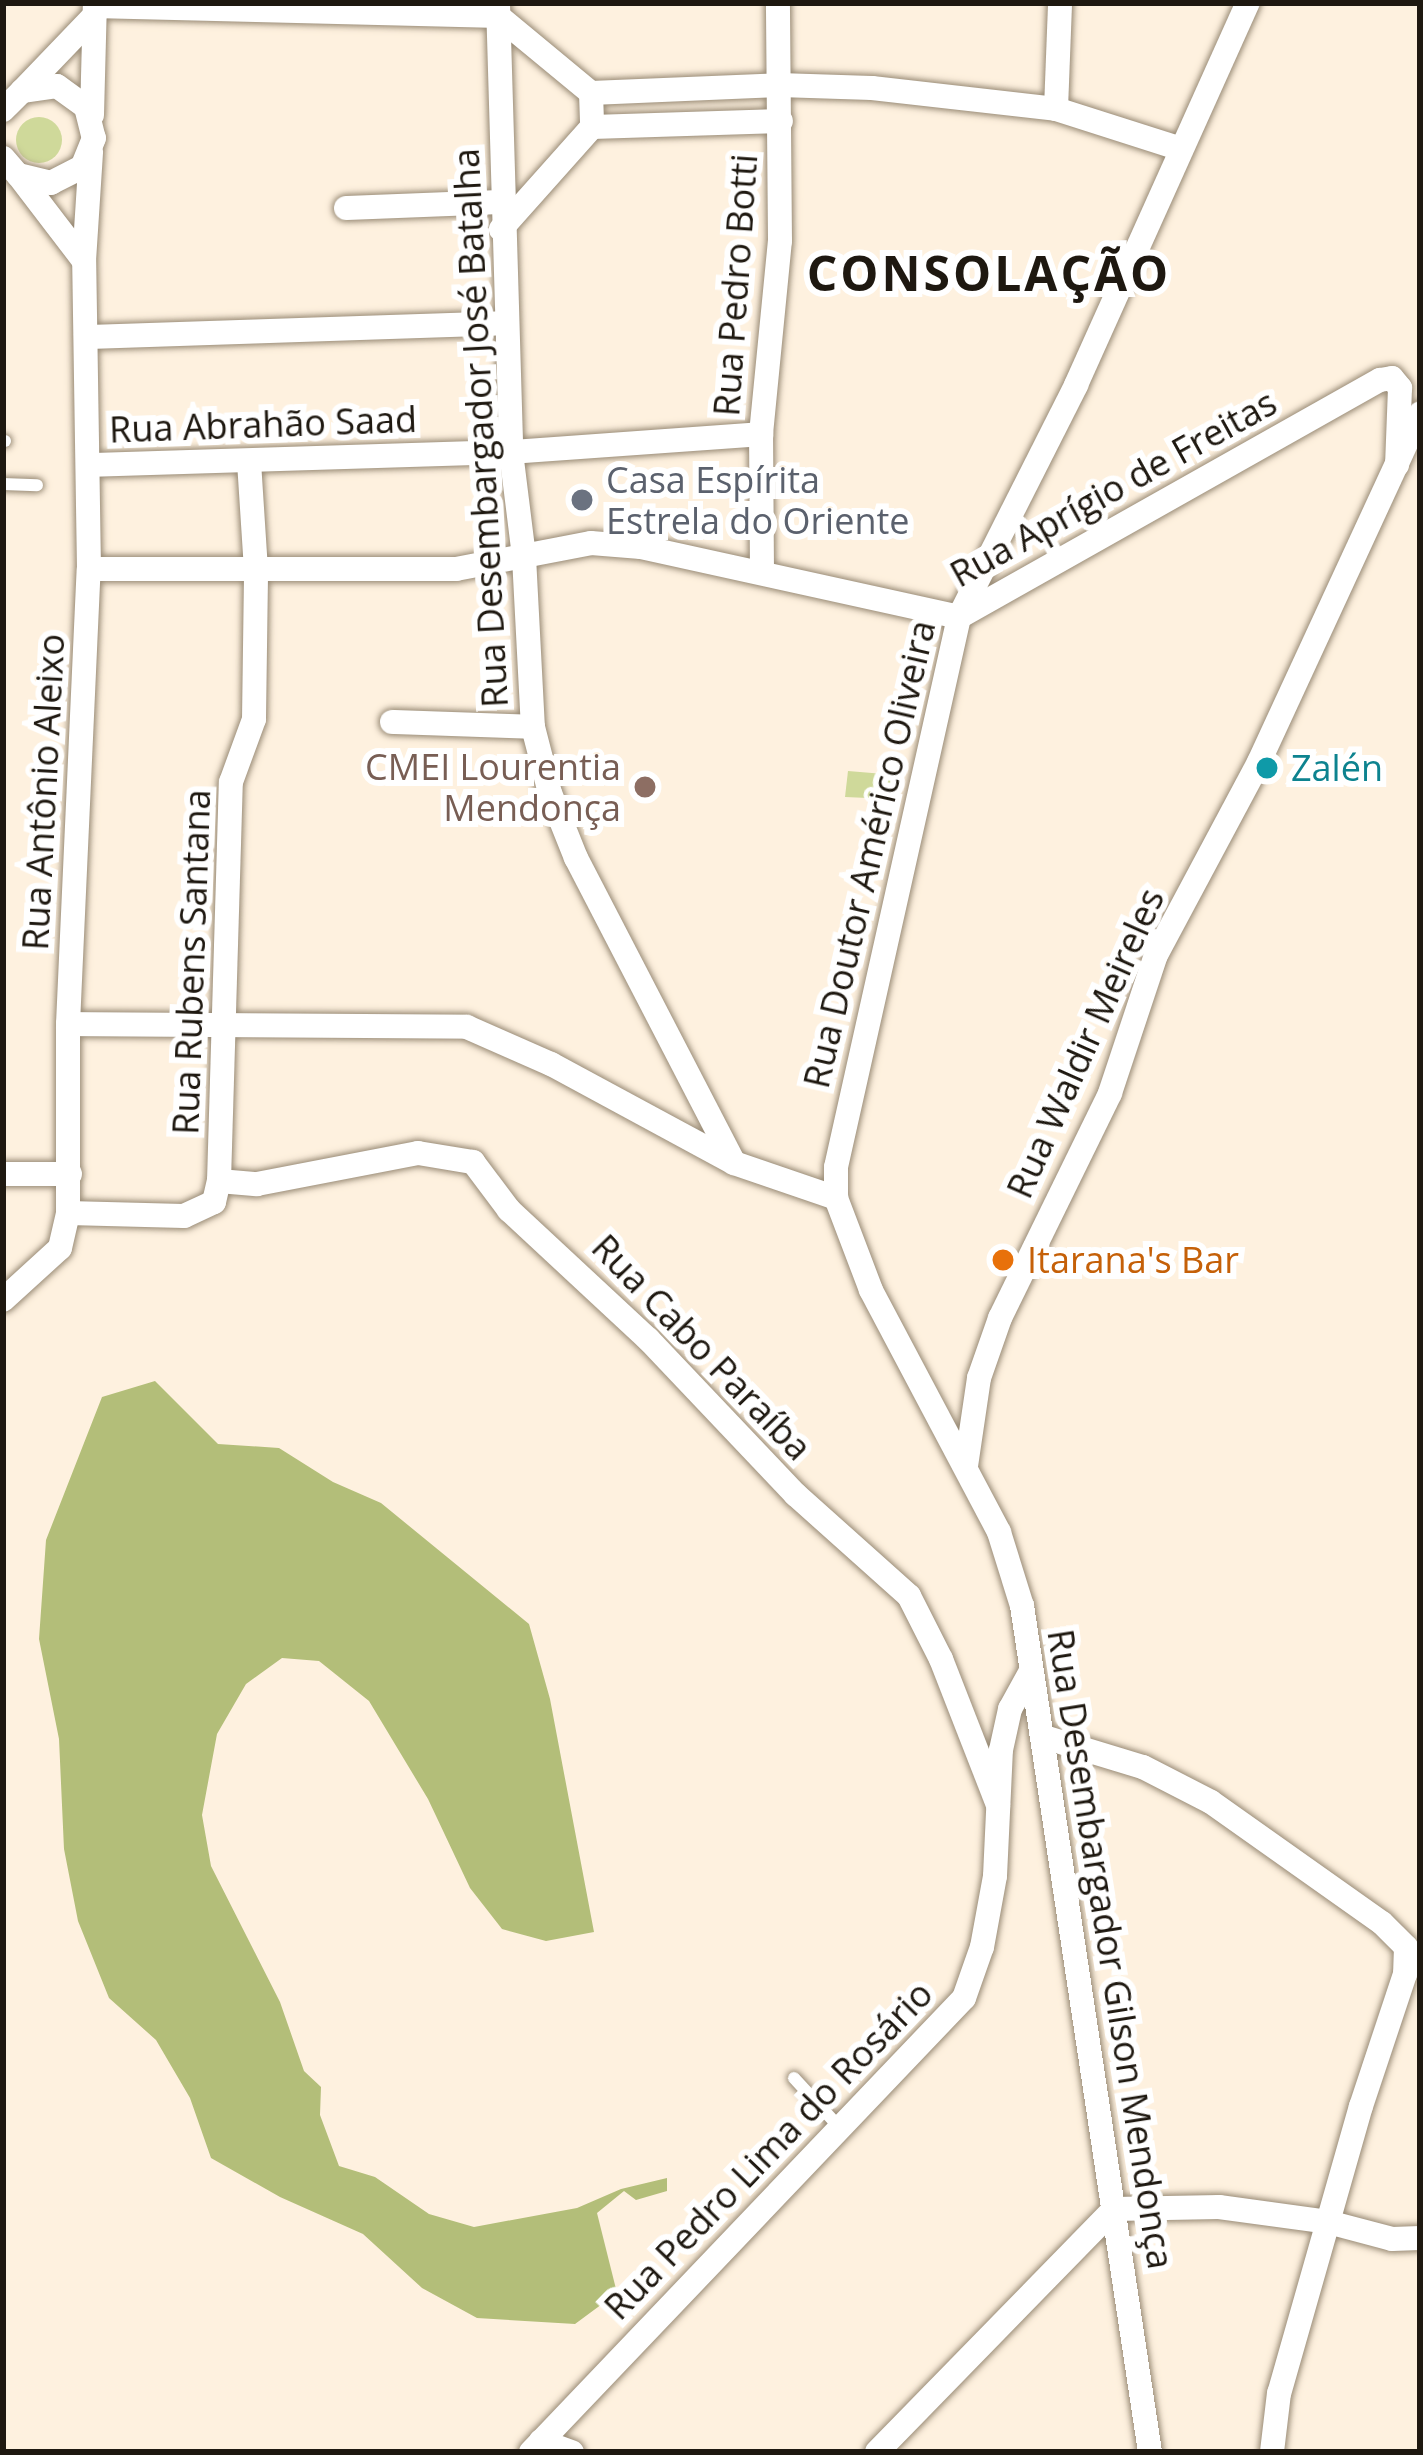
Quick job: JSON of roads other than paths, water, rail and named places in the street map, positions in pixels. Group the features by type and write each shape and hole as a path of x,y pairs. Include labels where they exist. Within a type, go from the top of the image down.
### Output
{"street":[{"name":"Rua Pedro Botti","path":"762,572 761,434 780,241 778,3"},
{"path":"1056,110 1060,3"},
{"name":"Rua Doutor Américo Oliveira","path":"836,1198 848,1102 959,617 1076,385 1248,3"},
{"path":"3,110 95,8 237,5 498,10 591,93 779,85 872,88 1056,110 1181,149"},
{"path":"93,124 95,8"},
{"name":"Rua Desembargador José Batalha","path":"498,10 511,452 524,557 533,727 550,793 576,859 734,1162"},
{"path":"22,91 57,86 86,107 93,124"},
{"path":"501,230 592,127 591,93"},
{"path":"592,127 781,122"},
{"name":"Rua Antônio Aleixo","path":"3,1300 60,1248 68,1213 68,1024 89,569 83,261 93,124"},
{"path":"9,168 34,182 68,178 91,152"},
{"path":"9,168 83,261"},
{"path":"346,208 501,202"},
{"path":"86,338 506,323"},
{"name":"Rua Waldir Meireles","path":"1379,380 1392,378 1400,388 1397,465"},
{"name":"Rua Aprígio de Freitas","path":"89,569 456,569 591,543 641,547 959,617 1379,380"},
{"name":"Rua Waldir Meireles","path":"966,1466 979,1378 1000,1318 1110,1093 1156,955 1259,762 1420,412"},
{"name":"Rua Abrahão Saad","path":"90,465 511,452 761,434"},
{"name":"Rua Rubens Santana","path":"219,1181 231,782 254,718 256,570 249,460"},
{"path":"392,722 533,727"},
{"path":"68,1024 446,1026 483,1031 734,1162 836,1198 906,1362 966,1466"},
{"name":"Rua Cabo Paraíba","path":"219,1181 257,1184 418,1153 473,1162 509,1210 648,1339 795,1494 909,1596 941,1659 998,1805"},
{"path":"3,1174 70,1174"},
{"path":"68,1213 184,1216 214,1202 219,1181"},
{"name":"Rua Desembargador Gilson Mendonça","path":"966,1466 999,1532 1022,1606 1150,2452"},
{"name":"Rua Pedro Lima do Rosário","path":"536,2446 964,1998 982,1947 995,1876 1010,1708 1031,1671"},
{"path":"1044,1737 1143,1767 1211,1802 1382,1923 1406,1948 1406,1974 1279,2393 1272,2452"},
{"path":"878,2452 1114,2209 1219,2207 1328,2222 1392,2239 1420,2238"},
{"path":"536,2446 572,2452"}],"lane":[{"path":"3,484 37,485"},
{"path":"794,2078 842,2130"}],"place":[{"name":"Casa Espírita Estrela do Oriente","path":"582,500"},
{"name":"Zalén","path":"1267,768"},
{"name":"CMEI Lourentia Mendonça","path":"645,787"},
{"name":"Itarana's Bar","path":"1003,1260"}],"district":[{"name":"CONSOLAÇÃO","path":"989,273"}]}
